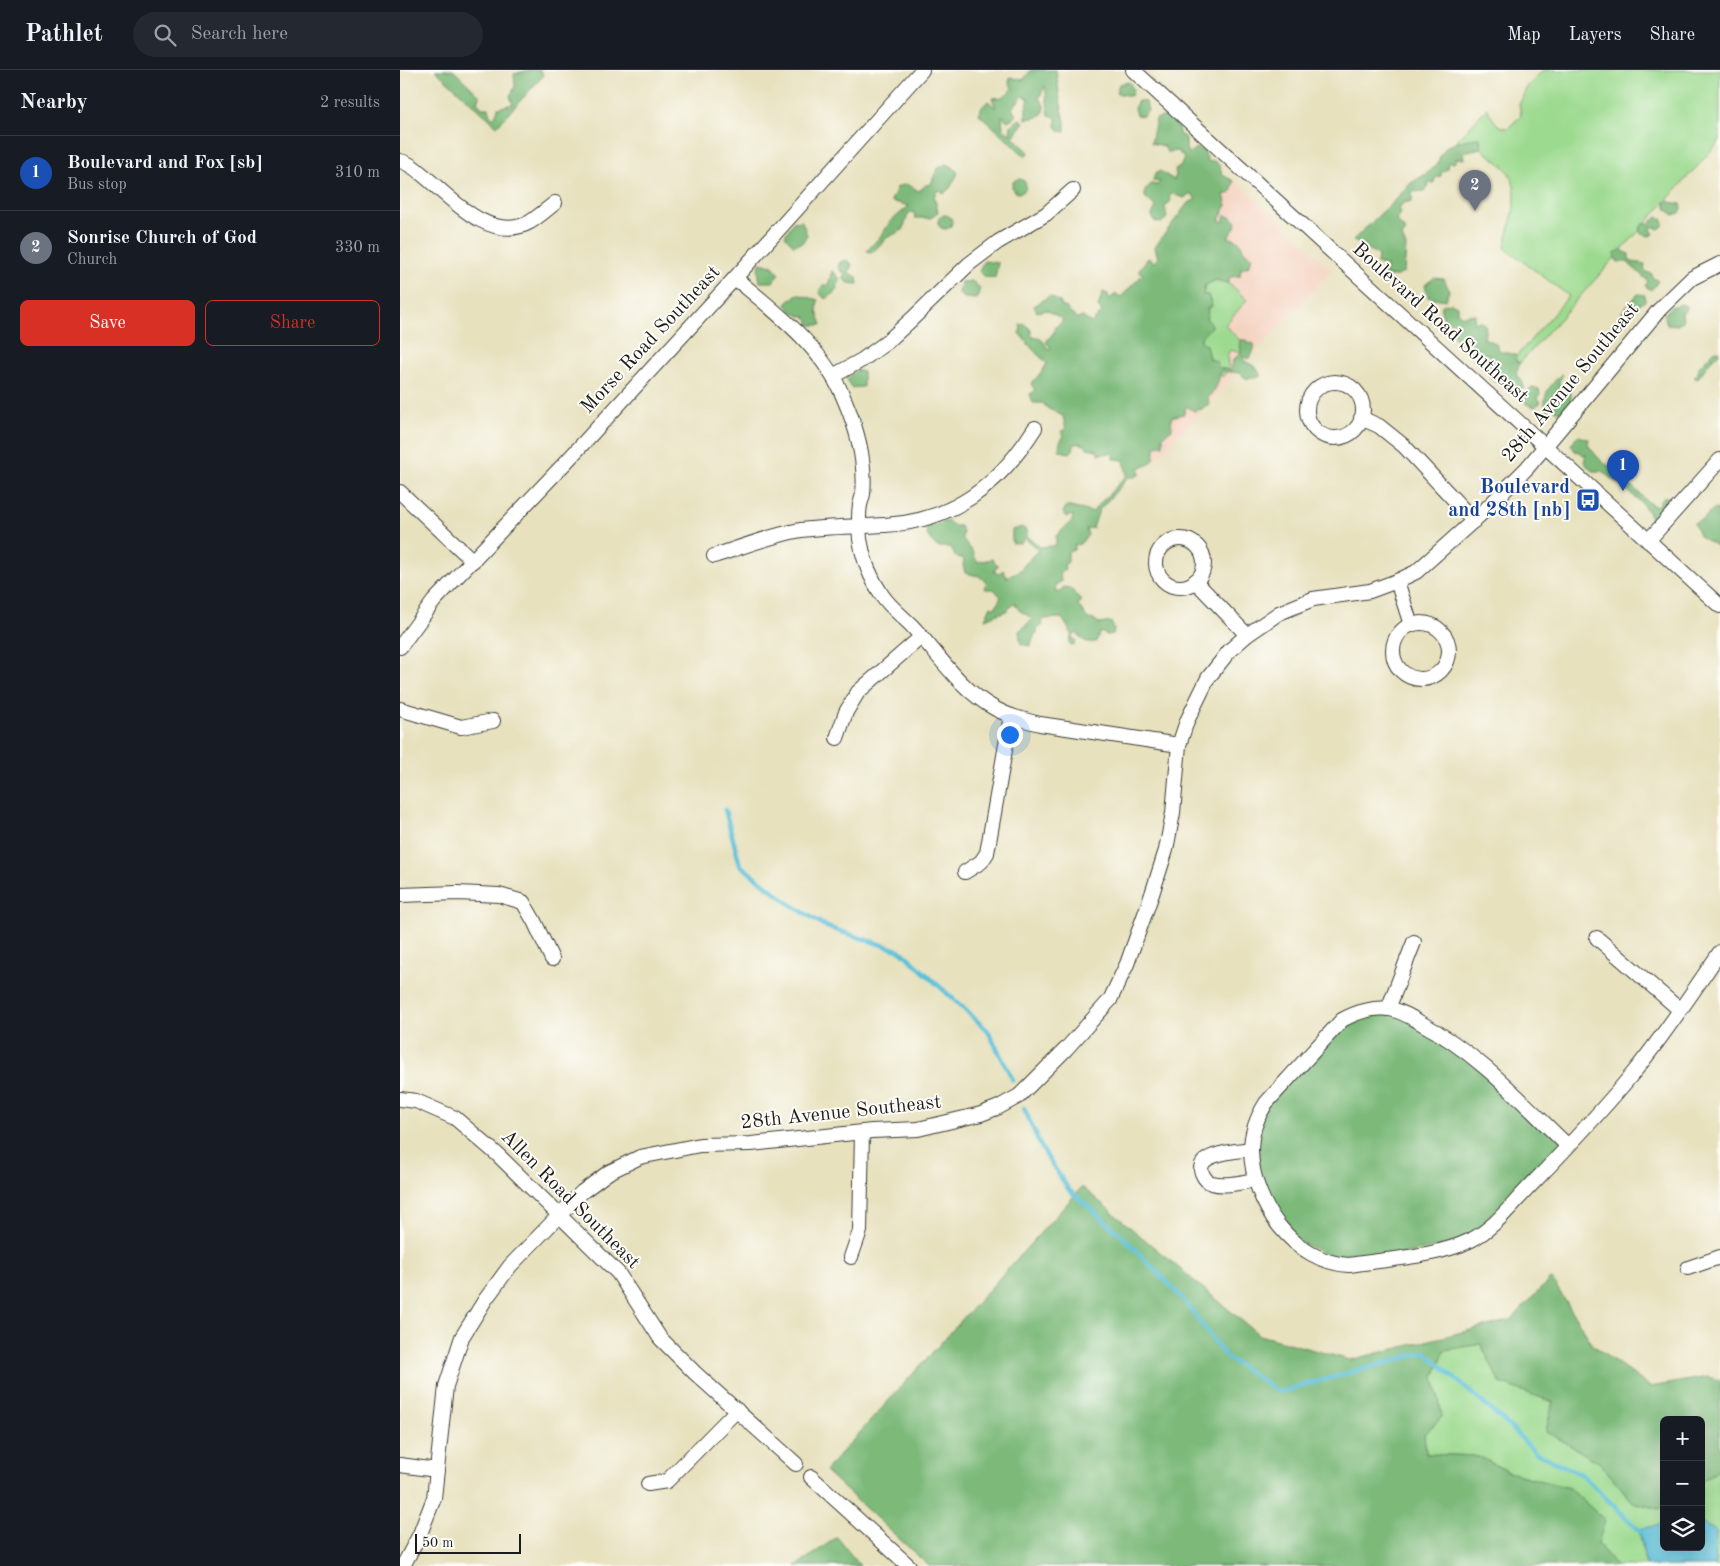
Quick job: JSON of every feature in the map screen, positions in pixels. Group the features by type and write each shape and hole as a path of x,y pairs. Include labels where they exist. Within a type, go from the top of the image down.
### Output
{"street":[{"name":"Morse Road Southeast","path":"400,647 434,600 473,561 735,278 922,70"},
{"name":"Boulevard Road Southeast","path":"1132,70 1720,606"},
{"path":"400,161 414,168 465,211 492,226 515,226 528,223 554,204"},
{"path":"832,376 862,360 887,342 969,264 998,242 1046,214 1073,190"},
{"name":"28th Avenue Southeast","path":"406,1565 434,1498 446,1386 462,1337 485,1300 510,1266 582,1192 609,1172 640,1156 700,1145 751,1144 862,1132 918,1129 966,1118 999,1107 1018,1096 1042,1075 1110,1000 1127,964 1166,850 1173,813 1179,745 1187,721 1208,678 1230,650 1247,635 1279,613 1313,599 1370,590 1397,582 1416,572 1474,521 1527,468 1659,310 1692,278 1720,264"},
{"path":"735,278 795,329 815,351 845,399 858,442 863,480 859,526 865,559 872,578 882,595 895,611 921,637 956,678 970,692 1011,716 1040,724 1179,745"},
{"path":"1342,383 1350,386 1361,400 1361,418 1357,427 1350,433 1332,438 1315,430 1307,413 1307,404 1316,388 1324,384 1342,383"},
{"path":"1361,418 1379,426 1404,446 1474,521"},
{"path":"714,556 801,530 903,523 930,517 956,506 980,492 1002,474 1020,452 1035,428"},
{"path":"1648,541 1720,460"},
{"path":"400,492 473,561"},
{"path":"1195,581 1247,635"},
{"path":"1397,582 1411,625"},
{"path":"1421,623 1430,625 1445,636 1449,655 1446,664 1440,672 1432,677 1415,679 1406,676 1399,670 1395,662 1392,653 1397,636 1411,625 1421,623"},
{"path":"837,738 846,712 858,692 921,637"},
{"path":"400,709 461,727 493,721"},
{"path":"965,872 980,862 987,853 1011,716"},
{"path":"400,894 458,893 499,895 523,902 534,920 552,959"},
{"path":"1597,938 1680,1010"},
{"path":"1388,1009 1414,942"},
{"path":"1568,1146 1454,1042 1402,1013 1388,1009 1354,1013 1342,1020 1266,1103 1257,1118 1251,1149 1255,1180 1274,1219 1306,1251 1325,1261 1349,1265 1444,1251 1471,1240 1487,1231 1568,1146 1634,1072 1720,952"},
{"name":"Allen Road Southeast","path":"400,1099 416,1101 455,1118 498,1155 618,1273 660,1338 695,1373 796,1464"},
{"path":"851,1257 860,1231 862,1132"},
{"path":"1251,1149 1212,1156 1202,1162 1200,1168 1202,1176 1207,1182 1214,1184 1255,1180"},
{"path":"1688,1268 1720,1257"},
{"path":"648,1484 667,1481 737,1410"},
{"path":"400,1465 437,1470"},
{"path":"811,1477 909,1566"}],"shaded area":[{"path":"1235,180 1332,270 1151,465 1054,375"}],"green space":[{"path":"435,70 453,70 480,96 477,101 482,108 489,108 490,116 495,117 498,108 513,104 510,96 515,87 514,74 529,70 541,70 543,76 497,126"},
{"path":"1031,70 1056,70 1065,132 1060,131 1056,126 1056,117 1049,115 1045,86 1039,98 1044,105 1044,112 1038,117 1026,119 1026,108 1029,99 1023,96 1012,108 1016,116 1008,121 1002,116 1003,129 1010,134 1011,125 1020,119 1024,122 1013,137 1029,152 1025,156 979,114 981,108 988,101 996,108 992,98 1003,97 1013,89 1009,83 1010,77 1023,80"},
{"path":"1543,70 1720,70 1720,141 1520,363 1515,358 1569,296 1505,248 1515,195 1514,184 1510,175 1503,166 1481,148 1480,138 1455,142 1487,108 1493,119 1501,127 1508,128 1521,116 1519,104 1525,91"},
{"path":"1129,82 1133,89 1131,96 1116,93 1119,84"},
{"path":"1138,101 1146,102 1148,111 1143,116 1136,115 1134,108"},
{"path":"1166,116 1178,126 1179,134 1186,138 1186,149 1189,153 1196,148 1204,150 1208,162 1214,161 1220,166 1222,175 1234,181 1231,193 1224,195 1227,205 1219,220 1223,222 1225,215 1231,217 1236,222 1235,228 1228,237 1239,241 1244,251 1252,257 1249,266 1241,269 1240,276 1230,277 1228,283 1216,280 1205,285 1203,295 1208,295 1212,306 1207,309 1206,319 1210,322 1211,327 1201,337 1201,343 1206,345 1209,359 1216,361 1219,368 1231,370 1233,360 1241,353 1240,340 1247,340 1249,344 1255,345 1248,359 1243,356 1244,361 1256,367 1261,376 1245,378 1240,373 1220,371 1217,385 1208,397 1209,404 1202,409 1194,411 1186,406 1184,414 1171,417 1172,429 1163,436 1163,445 1155,446 1153,461 1139,468 1140,474 1135,477 1129,477 1099,510 1093,528 1086,529 1088,535 1080,544 1075,545 1074,550 1068,552 1068,562 1064,565 1065,569 1060,572 1061,582 1056,584 1055,592 1061,592 1063,587 1070,588 1081,600 1078,605 1088,619 1095,620 1100,624 1111,622 1114,629 1113,634 1108,635 1100,632 1096,642 1087,642 1077,633 1072,636 1076,640 1075,644 1071,645 1069,643 1072,634 1062,618 1043,619 1042,626 1037,628 1037,633 1030,646 1021,644 1019,631 1033,619 1019,610 1014,602 1008,610 985,619 991,606 995,608 1001,597 994,589 984,589 987,583 979,576 965,573 964,559 955,556 951,547 937,547 927,535 926,527 949,521 953,526 960,526 963,531 962,538 972,551 977,562 992,559 998,565 994,571 998,574 1003,570 1007,577 1018,572 1038,550 1025,538 1021,543 1012,543 1012,530 1022,527 1027,531 1027,536 1040,547 1054,546 1056,536 1072,521 1073,515 1066,517 1063,513 1066,506 1092,512 1127,475 1124,460 1113,459 1113,453 1099,454 1097,450 1087,448 1079,443 1074,445 1070,453 1060,451 1059,446 1064,436 1061,431 1066,430 1063,416 1047,408 1043,403 1033,403 1030,394 1035,391 1031,383 1042,372 1047,363 1019,333 1020,325 1025,324 1031,330 1032,337 1040,338 1048,349 1051,348 1046,342 1054,332 1055,327 1063,320 1047,310 1037,312 1034,306 1050,296 1061,303 1061,306 1067,308 1076,318 1083,317 1091,323 1102,312 1098,307 1103,292 1108,294 1109,299 1116,294 1121,297 1143,274 1138,271 1148,258 1154,262 1158,258 1155,247 1187,204 1196,199 1191,193 1184,198 1172,194 1169,196 1171,201 1165,207 1167,218 1161,223 1154,221 1152,215 1156,207 1145,197 1145,190 1151,184 1157,185 1160,182 1153,181 1155,174 1160,171 1174,180 1175,170 1181,166 1184,157 1177,151 1167,152 1164,146 1151,143 1156,119"},
{"path":"1480,138 1481,148 1463,152 1464,159 1457,158 1454,163 1448,162 1447,169 1441,173 1441,176 1435,178 1434,183 1428,183 1429,187 1424,191 1412,192 1412,201 1403,203 1399,208 1401,213 1396,220 1406,231 1402,237 1406,246 1404,272 1397,276 1385,276 1386,265 1377,264 1378,255 1353,240 1411,183 1437,165 1440,156 1447,146 1468,139"},
{"path":"946,164 953,167 958,173 950,188 944,193 938,190 934,196 938,212 931,218 915,218 914,212 908,214 903,230 888,237 872,253 867,251 890,222 909,206 891,201 897,187 906,184 919,191 926,185 931,184 937,169"},
{"path":"1016,179 1022,179 1026,186 1022,193 1016,193 1012,189 1012,183"},
{"path":"1669,200 1670,202 1681,204 1680,213 1674,215 1667,210 1665,203"},
{"path":"942,215 948,215 952,222 948,229 942,229 938,225 938,219"},
{"path":"1657,217 1662,219 1664,223 1662,227 1658,229 1653,226 1651,229 1654,234 1650,236 1641,234 1639,230 1642,228 1640,227 1643,224 1649,224"},
{"path":"802,221 807,235 802,243 793,245 785,236 793,222"},
{"path":"1621,250 1629,254 1629,259 1632,262 1645,264 1644,269 1646,272 1652,274 1652,277 1658,281 1651,290 1645,286 1648,281 1627,262 1618,262 1615,258 1615,253"},
{"path":"846,260 852,264 849,273 857,277 858,284 845,281 843,277 846,273 838,267 840,262"},
{"path":"984,261 998,263 995,278 985,277 979,271"},
{"path":"760,263 773,266 779,273 773,282 760,282 758,270"},
{"path":"832,271 840,280 835,291 825,299 819,292 823,285 828,285"},
{"path":"1434,278 1444,279 1449,290 1446,300 1428,297 1425,285"},
{"path":"1216,280 1229,284 1247,300 1225,325 1240,340 1241,353 1230,350 1227,356 1229,370 1222,377 1208,355 1206,345 1201,344 1201,337 1206,331 1207,309 1212,306 1208,296 1203,295 1205,285"},
{"path":"972,281 980,288 977,299 965,298 959,294 961,282"},
{"path":"797,294 818,300 817,311 822,325 809,325 809,320 806,317 797,315 790,309 786,304"},
{"path":"1638,294 1645,295 1645,301 1624,315 1621,313"},
{"path":"1451,303 1457,306 1457,312 1462,316 1475,314 1474,323 1480,321 1486,326 1484,338 1496,344 1500,351 1516,355 1515,360 1520,363 1516,374 1523,383 1523,389 1517,394 1511,391 1505,382 1498,383 1490,379 1486,363 1490,355 1480,353 1472,356 1465,344 1456,339 1450,322 1443,318 1441,311 1442,305"},
{"path":"1681,304 1686,306 1686,310 1682,312 1683,322 1677,325 1667,324 1664,315 1671,307"},
{"path":"1715,350 1719,354 1697,379 1694,377 1698,373 1698,368"},
{"path":"856,370 863,372 863,387 851,388 847,379"},
{"path":"1563,374 1558,384 1566,385 1571,391 1571,406 1567,405 1563,411 1553,408 1550,411 1546,411 1546,394 1550,386"},
{"path":"1532,388 1539,389 1540,395 1538,398 1541,402 1535,407 1526,404 1525,399 1526,393"},
{"path":"1578,436 1589,439 1588,445 1606,465 1614,467 1615,464 1619,465 1622,469 1616,471 1616,474 1649,503 1655,506 1660,504 1660,500 1664,496 1670,498 1673,503 1670,508 1665,508 1666,514 1657,521 1652,520 1643,505 1630,493 1602,471 1592,471 1584,462 1586,454 1583,455 1575,451 1571,444"},
{"path":"1713,509 1720,510 1720,548 1699,536 1694,523 1704,519"},
{"path":"1388,1009 1433,1029 1568,1146 1471,1240 1349,1265 1291,1238 1255,1180 1257,1118 1342,1020"},
{"path":"1082,1187 1259,1335 1350,1360 1511,1320 1551,1278 1593,1345 1650,1387 1708,1377 1720,1380 1720,1469 1705,1479 1705,1416 1660,1416 1660,1509 1633,1502 1600,1463 1546,1431 1553,1402 1500,1383 1481,1344 1445,1350 1434,1376 1442,1417 1424,1434 1426,1454 1478,1456 1509,1472 1569,1488 1605,1520 1598,1544 1616,1566 929,1566 825,1471"},
{"path":"1481,1344 1500,1383 1553,1401 1546,1431 1600,1463 1633,1502 1660,1509 1660,1525 1639,1529 1646,1566 1616,1566 1598,1544 1569,1488 1509,1472 1478,1456 1426,1454 1424,1434 1442,1417 1434,1376 1445,1350"},
{"path":"1720,1469 1720,1566 1713,1566 1715,1563 1716,1531 1705,1525 1705,1479"},
{"path":"837,1537 860,1566 796,1566"}],"water":[{"path":"1660,1525 1660,1551 1705,1551 1705,1525 1716,1531 1715,1563 1713,1566 1646,1566 1639,1529"}],"waterway":[{"path":"725,810 740,865 790,904 827,927 901,951 988,1031 1013,1080"},
{"path":"1024,1108 1042,1149 1069,1190 1121,1235 1183,1299 1225,1356 1279,1392 1425,1352 1508,1425 1536,1453 1581,1474 1642,1533"}],"place":[{"name":"Sonrise Church of God","path":"1475,211"},
{"name":"Boulevard and Fox [sb]","path":"1623,491"},
{"name":"Boulevard and 28th [nb]","path":"1588,500"}]}
